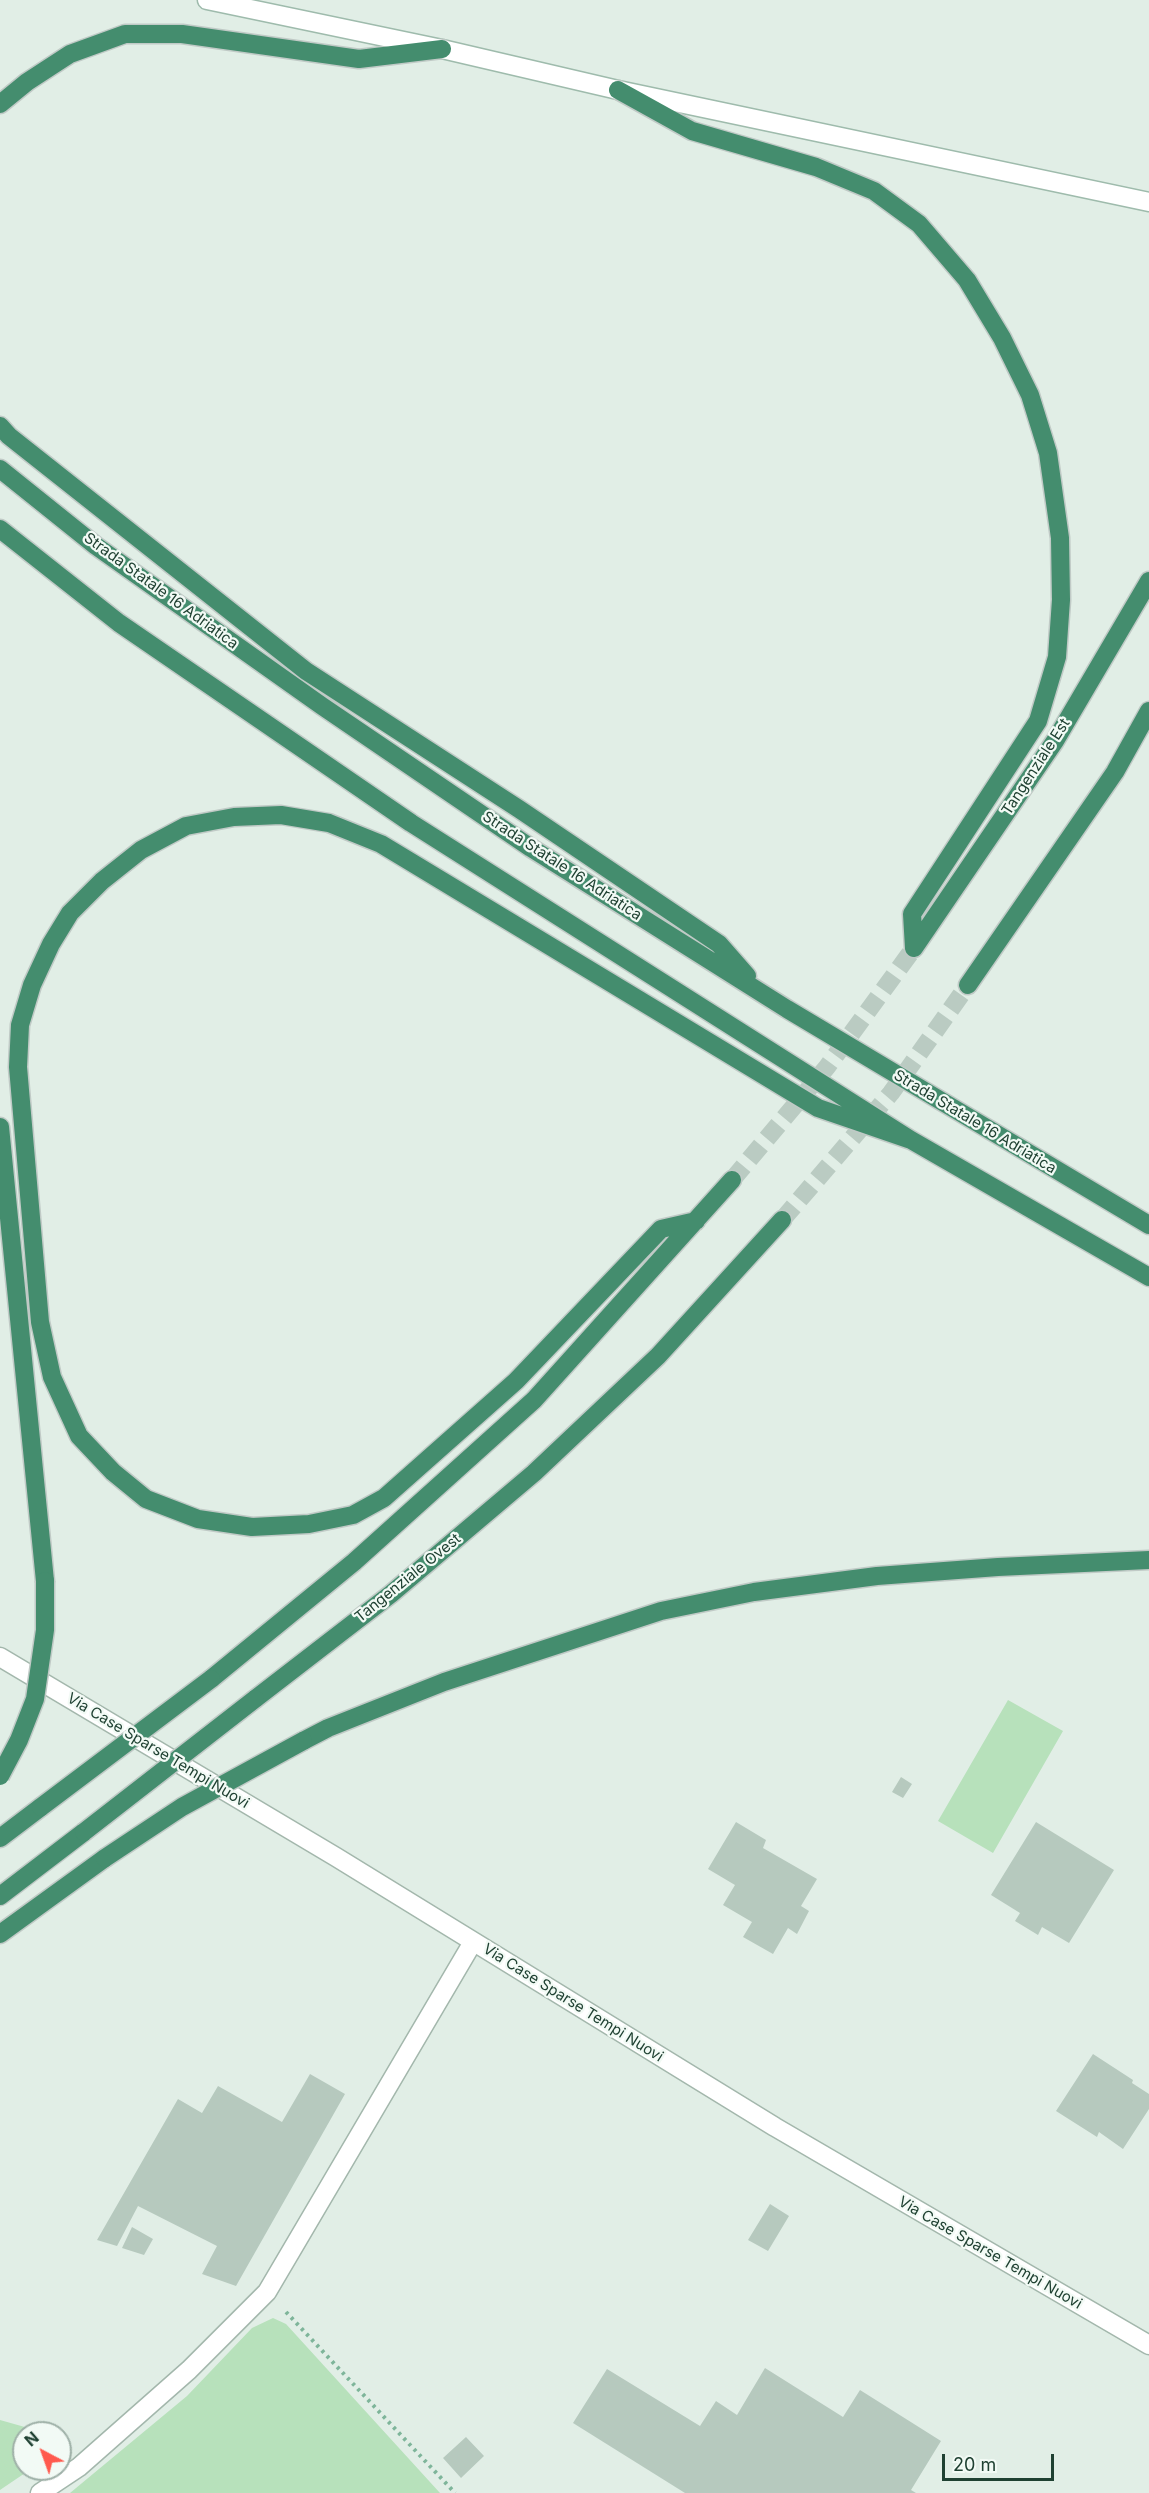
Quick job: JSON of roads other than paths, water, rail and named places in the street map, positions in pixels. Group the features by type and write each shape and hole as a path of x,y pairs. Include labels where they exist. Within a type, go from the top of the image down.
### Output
{"highway":[{"path":"0,104 27,82 70,54 125,34 182,34 359,59 442,49"},
{"name":"Tangenziale Est","path":"618,90 692,131 816,167 874,191 919,224 967,280 1002,338 1030,395 1048,453 1060,538 1061,600 1057,657 1038,721 912,914 914,948 1055,741 1149,581"},
{"path":"0,426 9,436 306,671 519,809 718,944 762,993"},
{"name":"Strada Statale 16 Adriatica","path":"0,469 96,546 322,706 531,848 762,993 1149,1225"},
{"path":"0,529 119,623 411,823 911,1140 1149,1277"},
{"path":"968,985 1115,772 1149,711"},
{"path":"696,1221 661,1228 516,1382 384,1498 353,1515 309,1524 252,1527 198,1519 146,1499 113,1472 79,1436 52,1377 40,1322 18,1067 20,1025 32,985 51,944 70,913 102,880 141,850 186,826 234,817 281,815 329,823 381,844 818,1108 911,1140"},
{"path":"0,1127 45,1581 45,1630 35,1699 20,1740 0,1776"},
{"path":"0,1838 212,1679 354,1562 534,1400 732,1180"},
{"name":"Tangenziale Ovest","path":"0,1896 391,1594 534,1473 658,1356 782,1220"},
{"path":"0,1934 105,1858 182,1807 328,1728 444,1682 661,1611 754,1592 877,1576 998,1567 1149,1560"}],"street":[{"path":"207,0 442,49 618,90 1149,202"},
{"name":"Via Case Sparse Tempi Nuovi","path":"0,1657 336,1857 785,2133 1149,2345"},
{"path":"40,2493 79,2467 189,2370 267,2292 473,1942"}],"tunnel":[{"path":"732,1180 827,1067 914,948"},
{"path":"782,1220 891,1093 968,985"}]}
